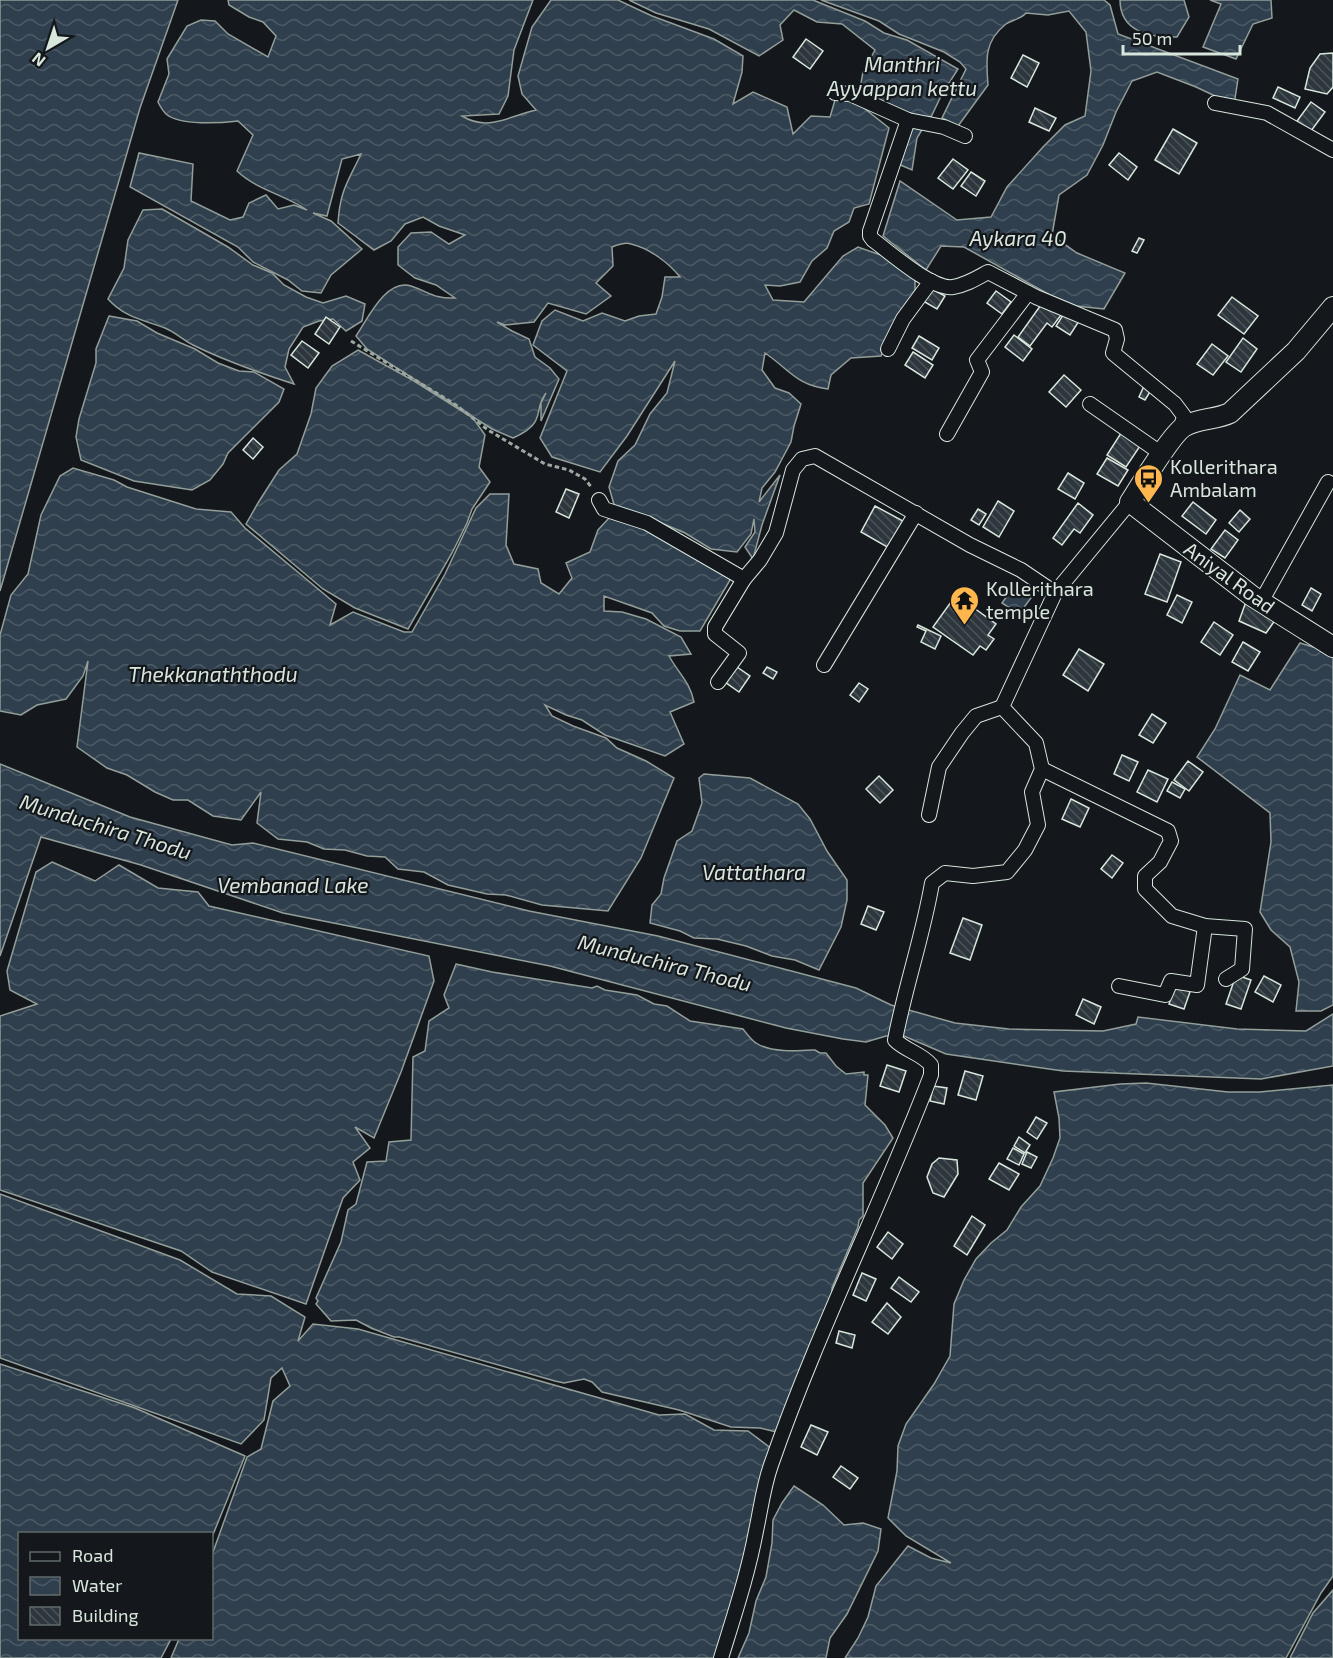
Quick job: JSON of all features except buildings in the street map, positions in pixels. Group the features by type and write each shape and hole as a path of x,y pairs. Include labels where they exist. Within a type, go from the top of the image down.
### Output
{"main road":[{"path":"1130,502 1181,427 1220,418 1230,413 1296,351 1333,307"},
{"name":"Aniyal Road","path":"1130,502 1261,602 1333,647"}],"street":[{"path":"835,93 850,94 913,121 944,127 965,136"},
{"path":"1215,103 1267,113 1333,150"},
{"path":"913,121 870,236 930,281 951,287 965,284 988,272 1028,293 1116,330 1117,339 1113,353 1175,404 1184,416 1181,427"},
{"path":"888,350 903,319 930,281"},
{"path":"947,434 982,372 977,360 1028,293"},
{"path":"1090,404 1162,454"},
{"path":"718,682 739,653 715,634 715,627 744,579 760,560 776,533 793,470 802,459 815,456 970,544 1021,570 1055,593"},
{"path":"1261,602 1328,482"},
{"path":"599,500 604,509 655,527 744,579"},
{"path":"929,816 939,767 976,716 1002,707 1055,593 1130,502"},
{"path":"824,666 916,513"},
{"path":"721,1658 741,1593 757,1530 761,1495 771,1465 834,1302 902,1150 931,1075 931,1065 924,1057 900,1046 895,1040 902,1003 925,923 932,883 945,873 974,876 1007,872 1025,850 1038,825 1032,792 1042,769 1036,742 1002,707"},
{"path":"1042,769 1168,831 1172,841 1160,862 1145,876 1145,890 1172,916 1205,926 1245,929 1242,969 1226,979"},
{"path":"1119,986 1165,995 1171,981 1197,985 1205,926"}],"path":[{"path":"351,341 456,405 488,430 545,464 569,470 585,479 599,500"}],"water":[{"path":"0,0 178,0 140,108 0,591"},
{"name":"Thekkanaththodu","path":"228,0 533,0 514,50 508,96 499,114 462,116 472,121 490,123 536,110 522,94 518,76 532,27 551,0 618,0 652,16 714,39 743,56 742,72 733,104 753,92 787,107 793,134 811,116 830,117 835,100 855,101 889,128 869,204 854,208 849,222 834,231 827,248 812,261 800,282 780,286 765,285 773,300 804,302 843,256 858,247 892,259 915,275 915,296 890,335 881,356 851,358 831,375 828,389 808,384 794,376 765,353 762,370 775,388 789,393 801,404 791,442 775,472 762,488 759,502 780,475 762,525 753,559 745,547 755,532 754,519 751,534 737,552 711,549 685,533 659,522 733,575 700,631 680,631 664,626 652,613 604,596 604,611 622,612 646,619 681,637 691,654 669,656 687,683 694,702 670,712 684,744 665,756 605,735 582,720 545,705 552,716 606,738 617,748 646,761 674,778 641,858 608,911 542,905 506,895 487,894 448,885 424,872 398,869 385,857 324,849 307,842 278,839 257,823 261,792 241,820 213,816 188,800 173,800 155,792 127,775 107,768 77,747 88,661 83,676 66,699 37,705 21,715 0,711 0,635 11,595 28,574 41,515 60,476 73,468 196,509 231,512 245,528 336,604 330,625 353,612 404,632 412,632 445,574 476,508 490,494 509,494 506,545 514,564 538,569 541,583 559,594 572,578 566,563 590,552 598,530 609,518 651,533 615,508 609,487 618,461 635,445 650,414 667,393 675,361 627,436 600,472 552,457 540,438 567,371 533,345 542,321 555,310 583,321 602,313 625,321 656,314 662,297 665,277 680,277 658,257 629,243 612,247 613,266 596,283 611,296 586,314 548,303 534,322 505,325 497,322 529,339 535,357 550,368 559,379 541,421 541,403 546,393 541,401 532,426 513,438 492,429 367,349 356,336 378,302 393,288 402,285 411,286 437,296 455,298 436,285 415,278 398,265 398,247 411,233 431,232 449,244 465,235 439,226 423,217 405,224 391,241 374,250 338,223 343,194 361,154 342,159 327,216 313,213 331,221 362,249 331,275 321,293 302,291 288,280 253,262 238,247 130,187 139,153 193,164 191,201 230,220 243,217 249,203 266,195 278,209 294,205 307,210 253,183 237,171 253,135 238,121 201,123 172,118 166,114 158,102 169,74 167,59 187,26 201,20 215,21 228,34 268,57 276,36 263,22 229,5"},
{"name":"Manthri Ayyappan kettu","path":"629,0 813,0 865,21 884,33 907,40 958,69 931,117 918,117 923,128 917,138 912,170 896,163 913,126 859,94 863,72 875,50 842,24 817,22 794,10 780,25 783,40 759,56 709,29 656,13"},
{"name":"Aykara 40","path":"821,0 1104,0 1110,5 1118,34 1238,79 1234,105 1157,72 1132,81 1087,175 1059,195 1052,235 1077,253 1125,273 1104,309 1076,306 1050,295 964,247 941,246 926,270 883,236 900,181 957,220 991,217 1007,187 1043,147 1065,125 1085,116 1091,71 1086,32 1069,11 1048,15 1026,13 1006,24 990,44 987,59 988,85 958,126 942,118 966,69 960,62 944,52 899,34 879,21"},
{"path":"1120,0 1184,0 1189,17 1177,37 1148,34 1131,26 1125,19 1121,11"},
{"path":"1210,0 1271,0 1272,18 1253,24 1236,59 1203,47 1221,4"},
{"path":"162,209 228,247 253,265 272,273 284,285 306,297 323,303 346,296 365,304 362,321 346,331 333,319 303,327 289,349 285,367 294,384 218,356 193,345 169,330 127,314 108,299 124,268 128,240 143,210"},
{"path":"109,316 137,321 157,333 195,349 218,363 239,371 254,372 284,389 279,402 228,453 223,464 210,480 192,490 134,481 81,460 76,437 79,419 96,363 96,349"},
{"path":"358,350 414,381 473,418 485,435 479,467 490,482 472,509 452,553 408,629 355,608 323,589 246,524 279,470 297,454 311,414 316,388 332,366"},
{"path":"1014,586 1031,598 1019,614 1002,603"},
{"path":"1300,643 1333,653 1333,1005 1321,1011 1296,1011 1299,982 1290,947 1271,930 1260,912 1271,842 1270,813 1197,757 1215,729 1240,675 1270,690"},
{"name":"Vembanad Lake","path":"0,764 130,817 232,845 253,843 529,911 658,936 856,988 891,1005 955,1023 1009,1029 1103,1031 1136,1024 1138,1017 1237,1029 1306,1031 1333,1014 1333,1066 1261,1079 1063,1071 946,1054 904,1036 886,1036 866,1042 843,1039 786,1028 550,966 283,913 141,865 41,837 0,956"},
{"name":"Vattathara","path":"704,774 750,778 798,804 810,819 827,851 847,880 847,900 841,927 819,970 795,960 772,956 746,946 717,939 694,938 680,931 650,923 652,905 661,894 677,841 692,831 702,803 699,778"},
{"path":"52,862 95,881 119,865 158,888 198,892 209,906 429,956 434,981 374,1138 355,1127 370,1148 353,1162 360,1180 343,1198 306,1304 212,1272 181,1251 0,1190 0,1016 37,1004 10,990 7,971 36,872"},
{"path":"456,964 592,988 597,986 605,990 637,995 654,1004 667,1006 690,1021 743,1029 752,1040 762,1046 785,1051 815,1050 826,1053 846,1074 864,1072 864,1075 868,1075 865,1105 885,1125 893,1138 863,1183 863,1216 859,1220 832,1288 832,1303 781,1433 760,1428 731,1427 679,1410 602,1392 592,1382 584,1379 564,1383 555,1381 394,1337 356,1320 331,1321 316,1304 318,1301 316,1298 341,1242 348,1210 356,1204 367,1162 386,1161 389,1142 411,1140 413,1057 425,1051 429,1021 449,1008 444,995"},
{"path":"1146,1083 1228,1092 1260,1092 1333,1085 1333,1576 1321,1593 1286,1658 845,1658 868,1617 876,1586 908,1546 931,1558 951,1563 906,1536 888,1518 897,1471 898,1446 906,1424 950,1356 954,1304 964,1280 976,1259 1007,1230 1021,1207 1040,1186 1053,1158 1060,1138 1054,1092"},
{"path":"0,1194 180,1260 237,1294 271,1296 305,1317 298,1341 313,1324 358,1329 659,1415 685,1414 714,1430 748,1431 772,1449 723,1658 171,1658 179,1640 213,1640 213,1552 247,1457 261,1449 273,1401 290,1386 282,1368 271,1378 264,1420 241,1444 0,1358"},
{"path":"0,1364 135,1408 245,1456 213,1535 213,1532 18,1532 18,1640 170,1640 161,1658 0,1658"},
{"path":"794,1486 823,1505 844,1525 863,1523 881,1529 878,1551 847,1614 830,1638 826,1658 738,1658 749,1633 756,1601 766,1577 772,1543 773,1520"},
{"path":"1333,1590 1333,1658 1290,1658 1313,1613"}],"place":[{"name":"Kollerithara Ambalam","path":"1149,504"},
{"name":"Kollerithara temple","path":"965,626"}],"water label":[{"name":"Munduchira Thodu","path":"106,826"},
{"name":"Munduchira Thodu","path":"665,962"}]}
